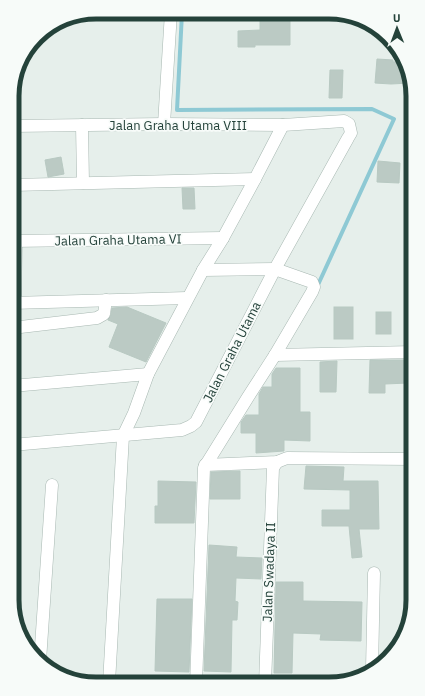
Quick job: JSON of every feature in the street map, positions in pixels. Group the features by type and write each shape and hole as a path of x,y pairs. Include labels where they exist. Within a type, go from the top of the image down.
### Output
{"street":[{"path":"164,124 171,19"},
{"name":"Jalan Graha Utama VIII","path":"19,126 283,124 344,121"},
{"name":"Jalan Graha Utama","path":"19,444 182,430 196,422 275,268 348,138 351,128 349,124 344,121"},
{"path":"109,677 123,436 134,413 148,374 187,298 223,238 283,124"},
{"path":"82,125 83,183"},
{"path":"19,185 255,179"},
{"name":"Jalan Graha Utama VI","path":"19,241 223,238"},
{"path":"196,677 205,465 275,355 314,287 308,280 275,268 203,270"},
{"path":"19,303 187,298"},
{"path":"19,327 97,318 104,314 106,300"},
{"path":"53,301 55,323"},
{"path":"275,355 406,352"},
{"path":"19,385 148,374"},
{"path":"205,465 277,462 287,458 406,458"},
{"name":"Jalan Swadaya II","path":"265,677 273,468 277,462"},
{"path":"41,653 52,485"},
{"path":"372,664 374,574"}],"building":[{"path":"260,19 290,19 290,45 255,45 255,47 238,47 238,31 260,30"},
{"path":"377,59 398,62 405,83 375,83"},
{"path":"330,70 343,70 342,98 329,98"},
{"path":"61,157 64,174 48,177 45,160"},
{"path":"378,161 400,163 399,183 377,182"},
{"path":"182,188 194,188 195,209 183,209"},
{"path":"127,307 166,323 146,362 109,347 118,324 108,320 111,315 112,308"},
{"path":"334,307 353,307 353,339 334,339"},
{"path":"376,312 391,312 391,334 376,334"},
{"path":"370,360 406,360 406,383 385,384 385,393 369,393"},
{"path":"337,361 336,392 320,392 320,362"},
{"path":"276,368 300,368 300,412 310,412 310,441 284,440 284,451 256,453 256,433 241,433 241,422 246,415 259,415 259,394 263,387 272,387 272,374"},
{"path":"306,466 344,467 343,481 378,481 379,529 359,529 362,557 352,558 349,526 322,526 322,510 350,510 350,490 304,489"},
{"path":"240,471 240,499 210,499 211,472"},
{"path":"158,481 196,482 194,523 155,523 155,506 158,506"},
{"path":"209,545 237,547 236,557 262,558 261,579 236,578 235,601 238,602 237,620 232,620 231,672 204,671"},
{"path":"276,582 303,582 303,601 362,602 361,641 320,640 321,634 293,633 292,673 274,673"},
{"path":"157,599 192,599 189,672 155,671"}],"waterway":[{"path":"182,19 177,110 372,109 394,119 317,287"}]}
